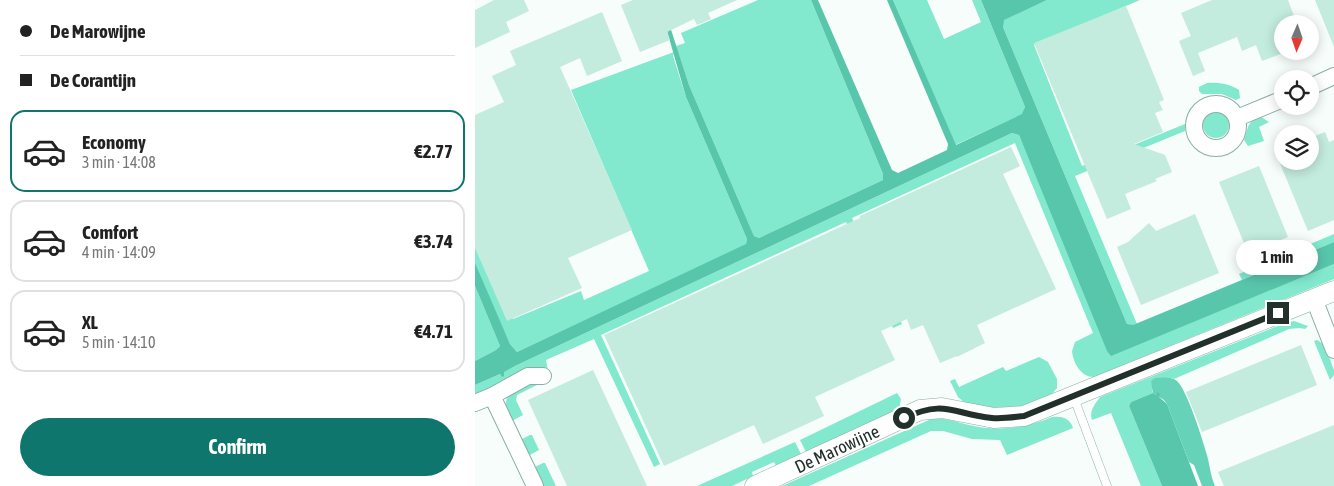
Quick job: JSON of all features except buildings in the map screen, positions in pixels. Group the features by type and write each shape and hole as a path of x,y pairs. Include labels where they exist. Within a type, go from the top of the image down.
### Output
{"street":[{"path":"1319,83 1334,76"},
{"path":"1237,118 1274,103"},
{"name":"De Marowijne","path":"755,486 920,410 942,408 994,418 1024,416 1334,291"},
{"path":"1313,299 1334,350"},
{"path":"475,403 528,376 543,376"},
{"path":"492,396 535,486"}],"lane":[{"path":"1073,396 1107,486"}],"shaded area":[{"path":"758,0 811,0 883,174 883,180 759,238 754,236 689,85 676,46 685,43 681,33"},
{"path":"811,0 818,0 892,170 898,173 947,150 948,144 887,0 893,0 956,145 1022,114 1025,107 981,0 1047,0 1004,20 1003,27 1127,324 1133,325 1334,242 1334,264 1111,356 1107,351 1019,135 1012,133 515,366 504,372 502,377 500,374 475,385 475,361 500,346 475,286 475,263 510,344 517,352 746,244 747,239 686,97 659,3 662,2 689,85 754,236 759,238 883,180 883,174"},
{"path":"893,0 927,0 944,39 981,22 972,0 981,0 1025,107 1023,114 955,145"},
{"path":"1047,0 1140,0 1034,45 1082,166 1185,124 1185,131 1075,176 1137,324 1133,326 1127,324 1003,27 1003,20"},
{"path":"674,52 673,56 686,97 747,239 746,245 517,352 510,344 477,271 475,263 475,234 513,319 581,291 584,300 649,271 571,90"},
{"path":"1207,83 1220,83 1232,86 1239,90 1240,98 1236,100 1222,94 1202,94 1199,91 1199,87"},
{"path":"1216,112 1225,116 1229,125 1225,134 1216,138 1207,134 1203,125 1207,116"},
{"path":"1260,116 1269,122 1259,127 1264,141 1248,146 1244,140 1249,126 1252,121"},
{"path":"1012,133 1019,135 1111,355 1334,264 1334,279 1094,377 1085,375 1076,364 1072,351 1075,342 1093,333 1015,143 852,218 902,324 893,328 846,222 601,335 660,464 654,467 594,339 546,360 548,371 475,397 475,385 500,374 504,376 503,372 515,366"},
{"path":"1334,234 1334,242 1242,280 1239,274"},
{"path":"475,286 500,346 475,361"},
{"path":"1294,321 1308,326 1305,329 1289,329 1174,379 1172,378 1152,390 1153,393 1131,402 1129,406 1162,486 1141,486 1111,413 1092,420 1094,405 1100,397"},
{"path":"1317,340 1326,349 1334,370 1334,375 1330,380 1314,341"},
{"path":"1039,357 1048,362 1057,379 1057,388 1052,394 1021,406 991,408 965,403 958,397 950,381 955,379 959,387 1003,367 1006,371"},
{"path":"1155,378 1172,378 1181,386 1198,426 1215,486 1202,486 1194,465 1189,462 1167,404 1153,393 1151,381"},
{"path":"531,380 539,384 517,395 516,400 523,415 510,422 505,409 507,396"},
{"path":"1157,392 1160,394 1159,397 1167,404 1198,486 1162,486 1129,406 1131,402 1153,393 1156,395"},
{"path":"897,393 901,399 899,410 806,452 800,440"},
{"path":"1052,417 1065,418 1073,428 1007,455 1000,440 972,439 943,431 931,431 809,486 782,486 931,419 945,419 980,427 1011,428 1032,424"},
{"path":"532,435 539,450 528,456 520,440"},
{"path":"795,442 801,454 776,466 774,462 752,472 753,476 732,486 697,486"},
{"path":"545,463 556,486 540,486 533,468"}],"route":[{"path":"904,418 920,410 932,408 952,409 977,416 994,418 1024,416 1278,313"}]}
